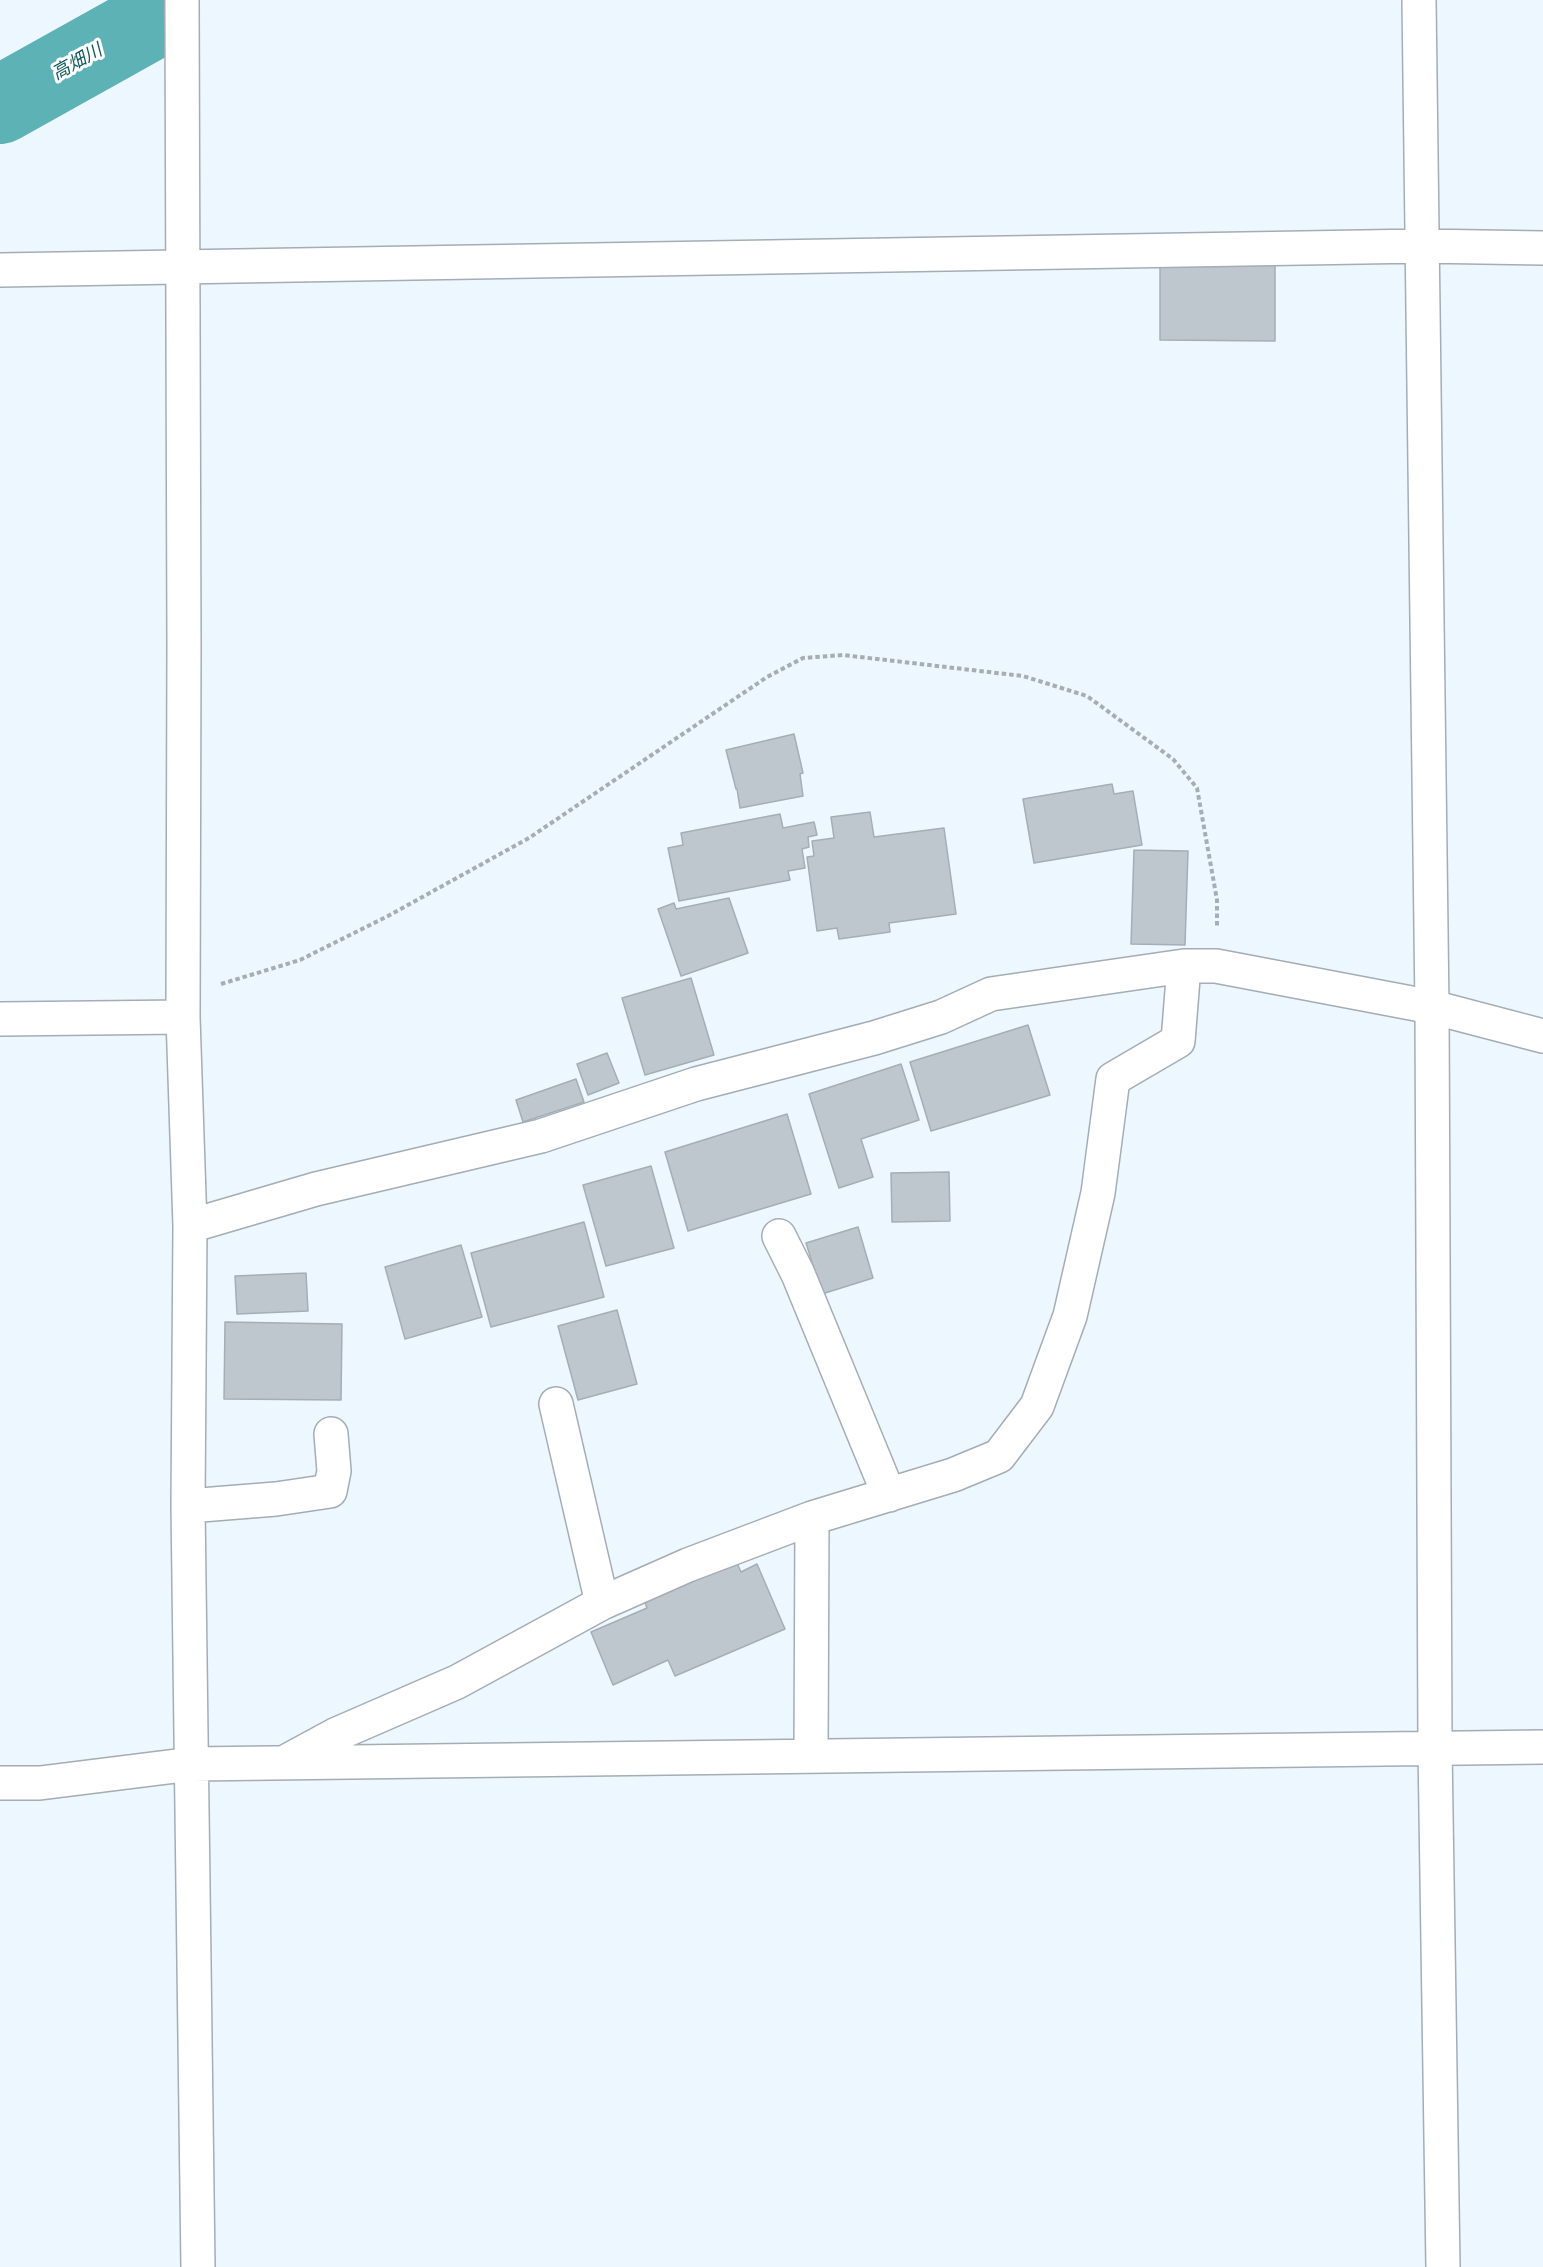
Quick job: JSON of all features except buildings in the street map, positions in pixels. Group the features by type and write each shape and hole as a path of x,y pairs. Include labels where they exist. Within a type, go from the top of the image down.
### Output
{"street":[{"path":"182,0 183,1006 190,1226 188,1506 198,2267"},
{"path":"1419,0 1432,1007 1435,1748 1443,2267"},
{"path":"0,270 1421,246 1543,248"},
{"path":"280,1765 335,1736 457,1682 603,1603 688,1565 812,1518 953,1475 999,1456 1037,1406 1070,1316 1098,1192 1113,1079 1178,1041 1200,966"},
{"path":"190,1226 316,1190 541,1136 696,1083 874,1038 930,1021 991,994 1200,966 1432,1007 1543,1036"},
{"path":"0,1019 183,1006"},
{"path":"779,1236 798,1274 889,1494"},
{"path":"556,1404 603,1603"},
{"path":"188,1506 276,1499 330,1491 334,1471 331,1434"},
{"path":"811,1756 812,1518"},
{"path":"0,1783 40,1783 192,1764 280,1765 1543,1747"}],"path":[{"path":"183,1006 300,960 388,916 529,838 766,677 802,658 843,655 1023,676 1087,696 1173,759 1197,788 1217,900 1200,966"}],"waterway":[{"name":"高畑川","path":"0,105 154,19"}]}
